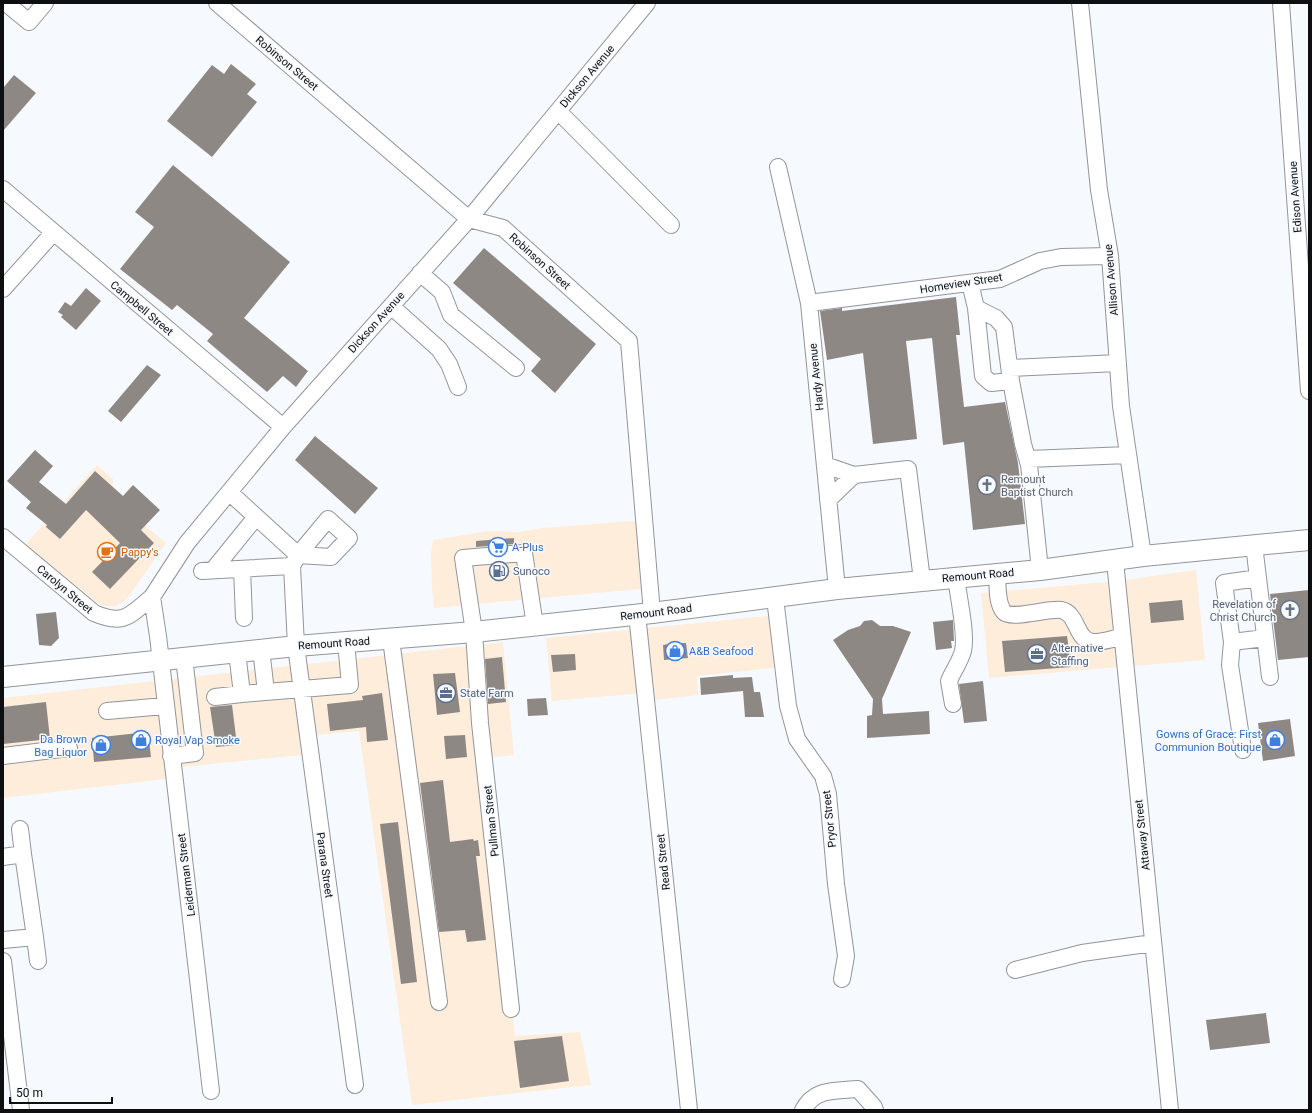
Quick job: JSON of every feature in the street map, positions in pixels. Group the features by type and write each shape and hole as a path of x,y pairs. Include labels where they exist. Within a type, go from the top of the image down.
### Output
{"main road":[{"name":"Remount Road","path":"3,677 261,649 535,626 775,598 837,589 1040,570 1115,561 1142,556 1309,540"}],"street":[{"path":"8,4 29,22 45,3"},
{"name":"Robinson Street","path":"217,3 469,218 503,228 629,342 645,613"},
{"name":"Dickson Avenue","path":"152,597 187,543 283,427 469,218 648,3"},
{"name":"Allison Avenue","path":"1080,3 1099,190 1110,256 1121,406 1142,556"},
{"name":"Edison Avenue","path":"1281,3 1309,391"},
{"path":"558,111 611,162 672,225"},
{"name":"Hardy Avenue","path":"778,167 809,304 837,589"},
{"name":"Campbell Street","path":"3,189 283,427"},
{"path":"3,289 53,233"},
{"name":"Homeview Street","path":"809,304 1000,280 1040,261 1061,257 1110,256"},
{"path":"420,273 442,292 449,306 451,316 516,368"},
{"path":"970,283 976,308 983,376 991,383 1011,375 1118,363"},
{"path":"390,306 439,349 449,364 458,387"},
{"path":"976,308 996,318 1004,327 1011,375 1028,459 1040,570"},
{"path":"1028,459 1128,455"},
{"path":"825,465 854,475 908,468 922,580"},
{"path":"828,500 854,475"},
{"path":"230,492 256,517 295,560"},
{"path":"256,517 208,571 242,569 295,560"},
{"name":"Carolyn Street","path":"3,537 94,613 105,618 117,620 128,617 152,597"},
{"path":"1254,545 1270,677"},
{"name":"Pullman Street","path":"511,1009 480,723 474,632 462,558 524,553 535,626"},
{"name":"Parana Street","path":"295,560 296,646 355,1085"},
{"name":"Attaway Street","path":"1115,561 1170,1110"},
{"path":"242,569 244,618"},
{"path":"997,573 999,603 1004,612 1011,616 1052,609 1063,610 1070,614 1084,638 1092,642 1122,636"},
{"path":"953,704 949,681 959,663 963,649 963,632 956,577"},
{"path":"1243,750 1230,665 1232,642 1224,583 1258,578"},
{"path":"152,597 160,660"},
{"name":"Pryor Street","path":"775,598 788,706 797,739 823,776 828,794 836,884 846,956 842,979"},
{"name":"Read Street","path":"645,613 689,1110"},
{"path":"1232,642 1265,638"},
{"path":"392,639 439,1002"},
{"path":"215,697 350,685 346,642"},
{"path":"261,649 266,692"},
{"path":"237,652 242,694"},
{"path":"171,756 196,753 184,657"},
{"name":"Leiderman Street","path":"160,660 211,1091"},
{"path":"107,711 166,706"},
{"path":"3,756 69,748"},
{"path":"20,828 38,960"},
{"path":"3,857 23,854"},
{"path":"3,940 35,937"},
{"path":"1015,970 1082,953 1153,943"},
{"path":"3,961 21,1110"},
{"path":"803,1110 807,1103 817,1093 858,1089 875,1110"}],"shaded area":[{"path":"97,465 113,479 112,498 166,543 127,599 116,606 103,606 95,601 25,545"},
{"path":"645,520 650,588 434,608 431,554 433,540 489,531 520,532 541,528"},
{"path":"1196,570 1205,660 989,678 981,593 1117,581"},
{"path":"777,615 783,667 697,676 698,695 646,701 645,693 552,701 546,638"},
{"path":"503,642 514,755 486,758 515,1036 580,1032 591,1085 412,1105 359,731 308,736 310,754 173,768 174,778 3,798 3,698"}],"building":[{"path":"231,64 256,84 247,94 257,102 212,157 167,121 212,65 224,74"},
{"path":"14,75 36,93 3,131 3,88"},
{"path":"173,165 290,262 244,318 308,371 296,387 283,376 267,392 207,341 213,334 177,305 172,310 120,269 154,227 135,212"},
{"path":"484,248 596,344 555,393 531,371 541,359 453,283"},
{"path":"86,288 101,301 76,330 61,317 63,315 58,312 65,302 71,306"},
{"path":"956,297 960,335 956,335 964,407 1005,402 1018,463 1025,524 973,530 964,442 943,445 932,338 906,341 917,439 873,444 863,353 827,360 820,311 842,308 842,311"},
{"path":"147,365 161,375 121,422 108,411"},
{"path":"315,436 378,488 355,514 295,460"},
{"path":"35,450 53,466 39,482 66,504 95,471 123,496 133,485 160,510 141,530 154,543 110,589 92,572 120,543 86,510 60,539 46,527 47,525 26,508 31,502 7,481"},
{"path":"514,538 514,544 476,547 476,541"},
{"name":"Revelation of Christ Church","path":"1309,590 1309,657 1278,660 1270,594"},
{"path":"1182,600 1184,620 1151,623 1149,603"},
{"path":"56,612 59,638 51,646 39,645 36,614"},
{"path":"872,620 880,626 893,626 911,632 882,699 883,714 929,711 930,734 867,738 867,716 872,715 873,699 833,640 848,630 860,626 864,621"},
{"path":"953,620 954,641 951,641 952,648 936,650 933,622"},
{"name":"Alternative Staffing","path":"1067,636 1071,667 1005,672 1002,641"},
{"name":"A&B Seafood","path":"686,643 688,658 664,660 663,645"},
{"path":"575,654 576,670 553,672 551,655"},
{"path":"502,657 506,702 488,704 485,659"},
{"name":"State Farm","path":"455,673 460,712 437,715 433,674"},
{"path":"733,675 733,678 752,677 754,692 760,692 764,717 745,717 743,691 701,695 700,678"},
{"path":"983,681 987,721 964,723 959,684"},
{"path":"382,693 388,740 367,742 366,727 330,731 327,704 363,700 362,696"},
{"path":"546,698 548,715 528,716 527,699"},
{"path":"46,702 50,739 3,744 3,707"},
{"path":"232,705 237,745 216,747 210,707"},
{"path":"1290,719 1295,756 1263,761 1258,723"},
{"path":"148,732 151,757 94,762 92,738"},
{"path":"465,735 467,757 446,759 444,736"},
{"path":"443,780 450,842 473,839 474,841 478,840 480,856 476,856 486,940 467,942 465,930 439,932 420,783"},
{"path":"398,822 417,982 401,984 380,824"},
{"path":"1266,1013 1270,1043 1210,1050 1206,1020"},
{"path":"562,1036 569,1081 520,1088 514,1041"}],"place":[{"name":"Remount Baptist Church","path":"987,485"},
{"name":"A-Plus","path":"498,547"},
{"name":"Pappy's","path":"107,552"},
{"name":"Sunoco","path":"499,571"},
{"name":"Revelation of Christ Church","path":"1290,610"},
{"name":"A&B Seafood","path":"675,651"},
{"name":"Alternative Staffing","path":"1037,654"},
{"name":"State Farm","path":"446,693"},
{"name":"Royal Vap Smoke","path":"141,740"},
{"name":"Gowns of Grace: First Communion Boutique","path":"1275,740"},
{"name":"Da Brown Bag Liquor","path":"101,745"}]}
